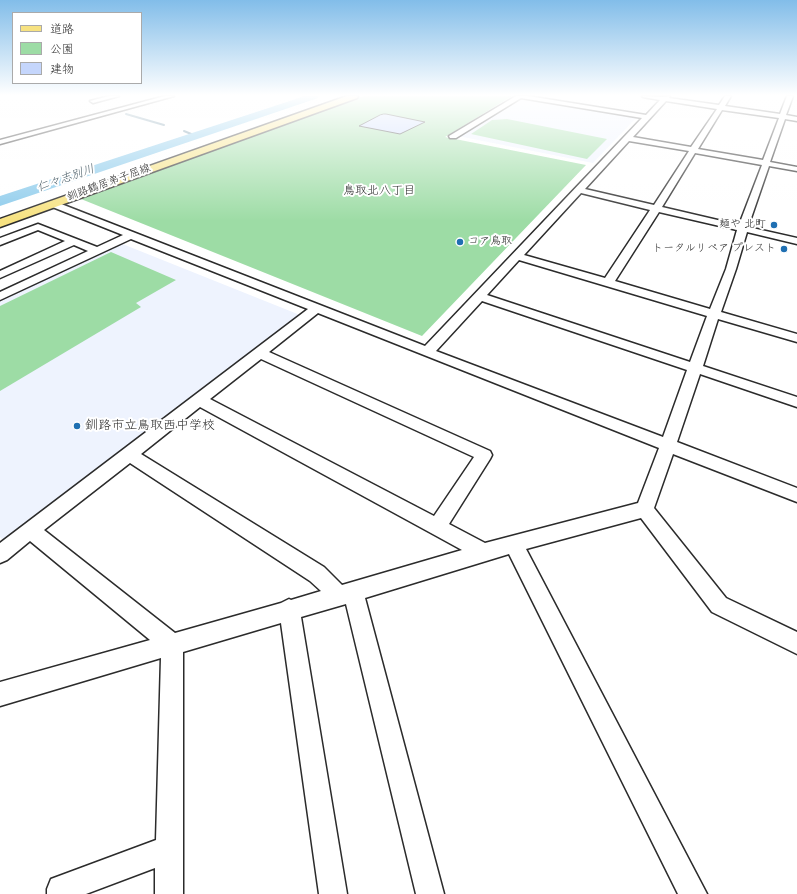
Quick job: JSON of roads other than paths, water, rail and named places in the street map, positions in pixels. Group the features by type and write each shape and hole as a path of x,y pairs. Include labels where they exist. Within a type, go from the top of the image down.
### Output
{"main road":[{"name":"釧路鶴居弟子屈線","path":"0,223 237,138"}],"street":[{"path":"0,142 16,138"},
{"path":"427,352 627,138 797,169"},
{"path":"608,283 701,138"},
{"path":"645,509 731,269 743,228 767,164 780,138"},
{"path":"578,190 797,241"},
{"path":"52,204 797,496"},
{"path":"0,242 38,227 98,251"},
{"path":"0,296 131,235"},
{"path":"0,274 74,241"},
{"path":"516,256 797,338"},
{"path":"479,296 797,402"},
{"path":"0,554 317,308"},
{"path":"260,353 484,455 437,527"},
{"path":"199,400 484,552"},
{"path":"129,454 318,574 346,594 430,894"},
{"path":"0,694 346,594 484,552 645,509"},
{"path":"645,509 719,605 797,643"},
{"path":"30,530 172,644"},
{"path":"514,544 693,894"},
{"path":"289,610 332,894"},
{"path":"169,894 172,644"},
{"path":"61,894 61,889 169,850"}],"waterway":[{"name":"仁々志別川","path":"0,201 189,138"}],"place":[{"name":"麺や 北町","path":"774,225"},
{"name":"コア鳥取","path":"460,242"},
{"name":"トータルリペア プレスト","path":"784,249"},
{"name":"釧路市立鳥取西中学校","path":"77,426"}],"district":[{"name":"鳥取北八丁目","path":"379,191"}]}
